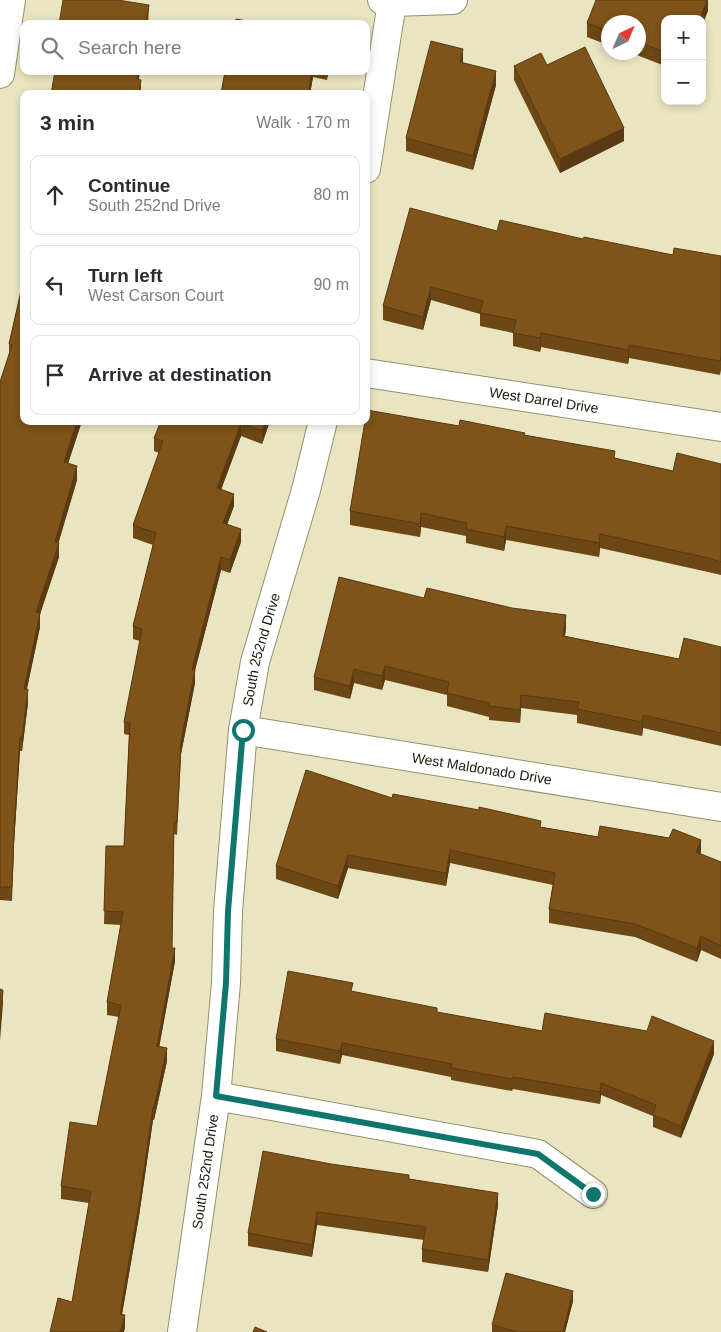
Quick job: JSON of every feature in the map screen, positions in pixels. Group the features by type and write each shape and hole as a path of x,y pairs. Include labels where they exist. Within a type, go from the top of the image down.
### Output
{"street":[{"path":"0,74 12,0"},
{"path":"370,137 387,1 453,0"},
{"name":"West Darrel Drive","path":"370,374 721,427"},
{"name":"South 252nd Drive","path":"182,1332 216,1096 226,983 228,911 243,730 255,662 306,490 322,425"},
{"name":"West Maldonado Drive","path":"243,730 721,807"},
{"path":"216,1096 538,1154 593,1194"}],"building":[{"path":"63,0 118,0 149,5 147,20 60,20"},
{"path":"596,0 707,0 701,15 661,15 661,51 646,45 646,15 601,15 601,28 587,23"},
{"path":"431,41 463,49 460,62 496,71 473,156 406,138"},
{"path":"585,47 624,128 560,159 514,66 541,53 547,65"},
{"path":"54,75 138,75 137,79 141,80 140,90 52,90"},
{"path":"224,75 311,75 309,90 222,90"},
{"path":"410,208 497,231 500,220 583,239 584,237 673,255 674,248 721,256 720,361 629,345 628,350 541,333 540,338 513,333 516,320 480,313 483,301 431,287 423,317 383,306"},
{"path":"20,296 20,425 76,425 64,462 77,466 55,542 59,543 36,612 40,613 24,689 28,689 22,738 20,737 12,887 0,887 0,382 12,345 9,344"},
{"path":"370,411 459,426 460,420 525,433 524,435 615,451 614,458 673,471 677,453 721,464 721,562 600,534 599,543 506,526 504,537 466,529 467,523 421,513 420,524 350,511 364,425 370,425"},
{"path":"159,425 240,425 217,488 234,494 223,523 241,529 230,560 221,557 192,669 195,670 181,741 177,822 174,822 172,948 175,948 157,1046 167,1048 153,1107 120,1314 125,1315 120,1332 50,1332 58,1298 72,1302 91,1191 61,1186 70,1122 97,1126 121,1005 107,1002 123,912 104,911 106,846 124,846 130,723 124,722 142,629 133,626 156,533 133,525 163,441 154,438"},
{"path":"246,425 264,425 262,431"},
{"path":"339,577 424,598 427,588 512,608 566,615 563,636 679,659 684,638 721,647 721,733 643,715 642,722 577,709 579,702 521,695 520,710 489,706 489,703 447,693 449,682 385,666 382,676 354,669 350,686 314,677"},
{"path":"306,770 392,798 393,794 479,810 479,807 541,821 540,827 598,837 600,826 669,838 673,829 701,840 696,852 721,862 721,946 701,936 697,948 635,924 549,909 555,873 450,850 446,873 348,855 338,886 276,866"},
{"path":"288,971 353,983 351,991 437,1008 437,1012 542,1031 545,1013 647,1031 652,1016 714,1041 681,1126 653,1115 656,1105 601,1083 600,1092 451,1068 452,1064 342,1043 340,1051 276,1039"},
{"path":"0,989 3,990 0,1027"},
{"path":"263,1151 331,1164 409,1175 409,1179 498,1193 488,1260 422,1249 426,1227 317,1212 312,1245 248,1233"},
{"path":"506,1273 573,1291 563,1332 517,1332 492,1325"},
{"path":"255,1327 267,1332 253,1332"}],"route":[{"path":"243,730 228,911 226,983 216,1096 538,1154 593,1194"}]}
